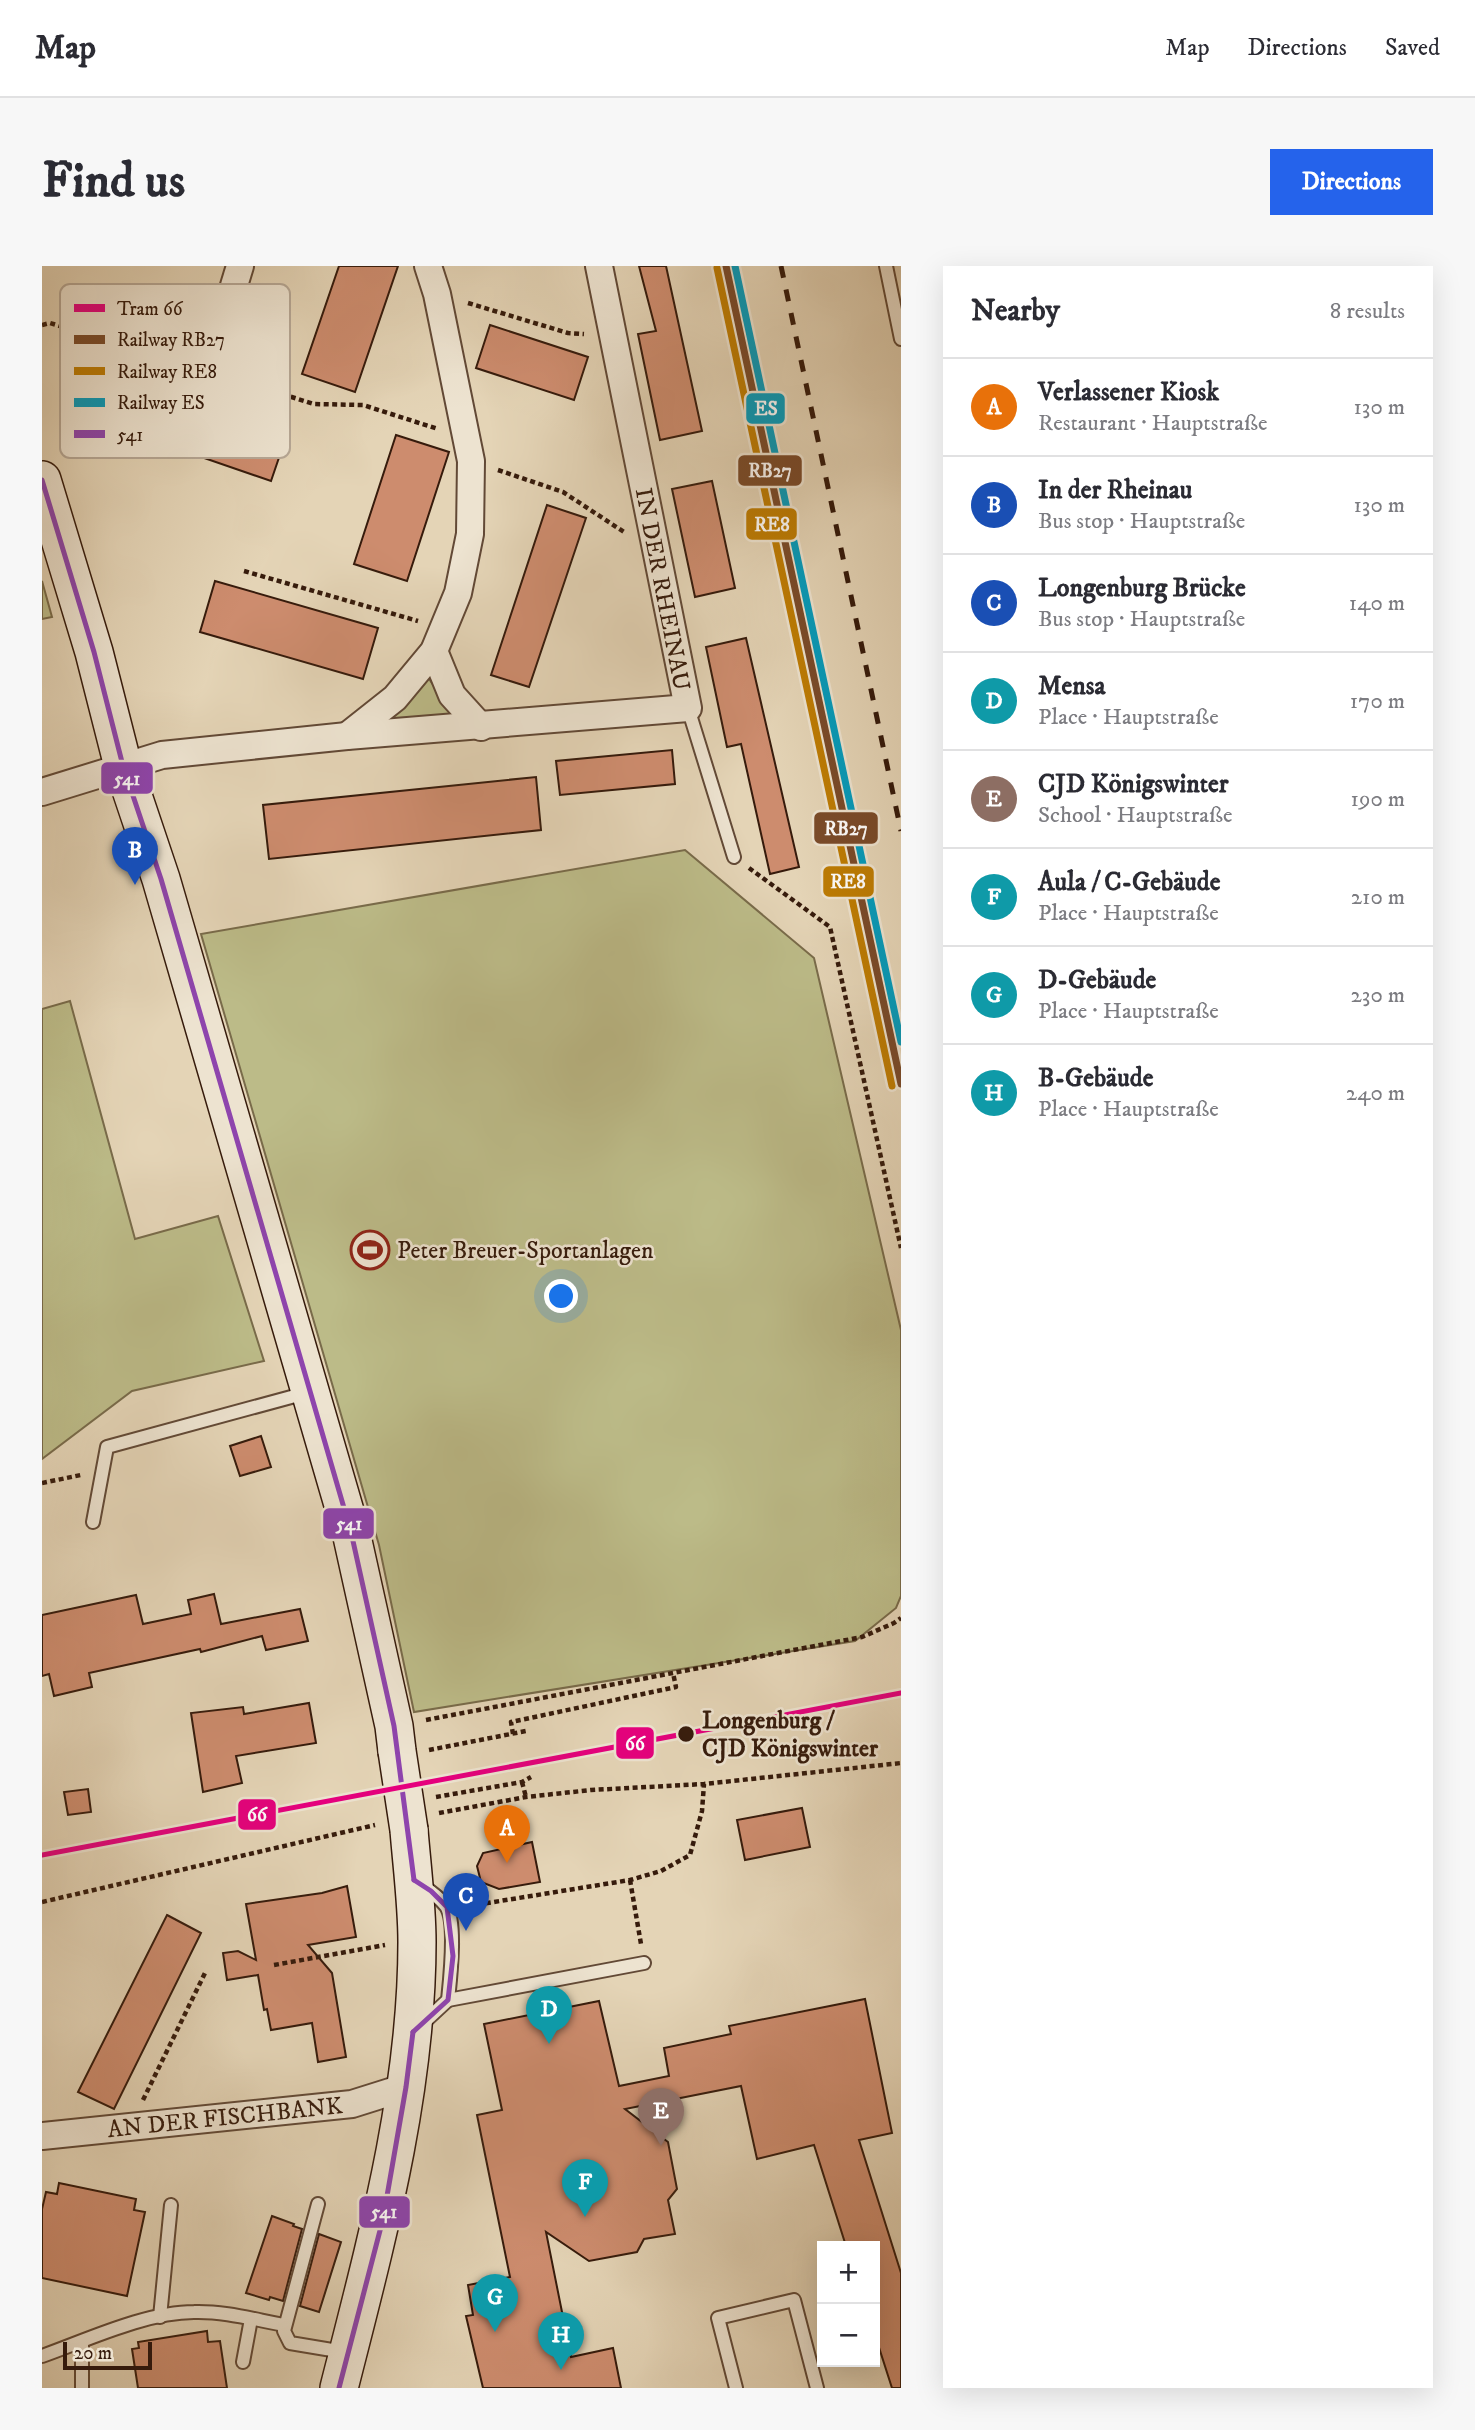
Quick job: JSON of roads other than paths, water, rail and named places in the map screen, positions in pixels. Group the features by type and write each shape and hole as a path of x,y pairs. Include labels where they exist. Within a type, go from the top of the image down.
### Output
{"main road":[{"path":"42,480 351,1532 395,1738 414,1880 417,1939 413,2032 383,2219 339,2388"}],"street":[{"path":"235,284 240,266"},
{"path":"347,736 395,698 439,639 458,593 470,534 469,450 437,294 428,266"},
{"name":"IN DER RHEINAU","path":"42,792 162,755 347,736 688,708 599,266"},
{"path":"439,639 452,695 481,727"},
{"name":"AN DER FISCHBANK","path":"42,2136 352,2104 406,2087"}],"lane":[{"path":"886,266 901,340"},
{"path":"688,708 734,857"},
{"path":"93,1522 107,1447 309,1392"},
{"path":"414,1880 431,1891 447,1907 453,1956 448,2000"},
{"path":"413,2032 448,2000 644,1964"},
{"path":"318,2204 284,2331 290,2343 348,2352"},
{"path":"160,2317 171,2205"},
{"path":"736,2388 719,2318 794,2300 817,2388"},
{"path":"42,2356 138,2322 193,2311 285,2325"},
{"path":"243,2362 251,2319"},
{"path":"82,2342 82,2388"}],"railway":[{"path":"781,266 901,831"}],"tram line":[{"name":"66","path":"42,1855 901,1693"}],"rail line":[{"name":"RB27","path":"726,266 901,1084"},
{"name":"ES","path":"735,266 901,1042"},
{"name":"RE8","path":"717,268 892,1086"}],"place":[{"name":"In der Rheinau","path":"135,885"},
{"name":"Peter Breuer-Sportanlagen","path":"370,1250"},
{"name":"Longenburg / CJD Königswinter","path":"686,1734"},
{"name":"Verlassener Kiosk","path":"507,1863"},
{"name":"Longenburg Brücke","path":"466,1931"},
{"name":"Mensa","path":"549,2044"},
{"name":"CJD Königswinter","path":"661,2146"},
{"name":"Aula / C-Gebäude","path":"585,2217"},
{"name":"D-Gebäude","path":"495,2332"},
{"name":"B-Gebäude","path":"561,2370"}]}
